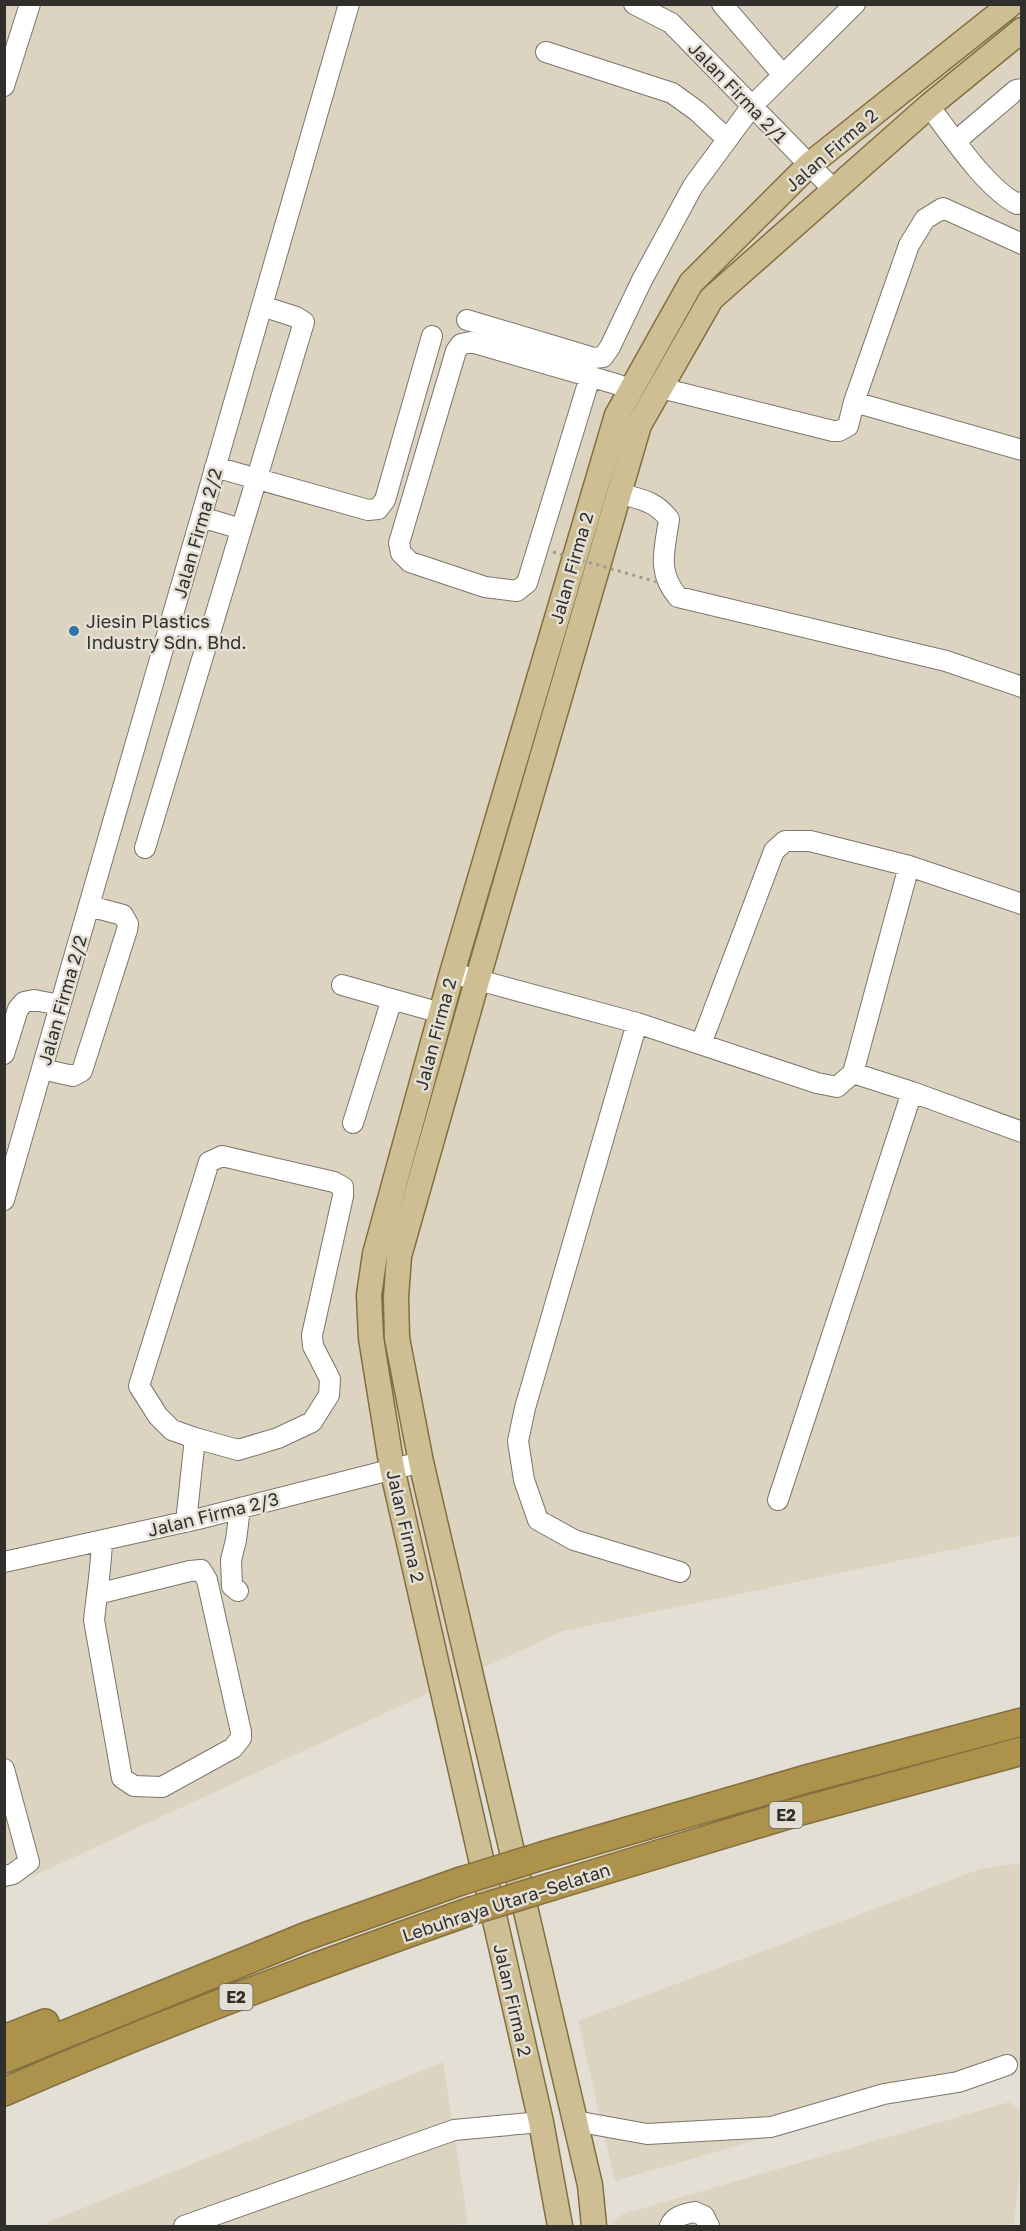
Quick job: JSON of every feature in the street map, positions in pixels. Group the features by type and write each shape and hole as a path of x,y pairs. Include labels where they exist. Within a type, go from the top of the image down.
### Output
{"highway":[{"name":"Lebuhraya Utara–Selatan","path":"4,2060 307,1936 461,1881 810,1778 1022,1722"},
{"name":"Lebuhraya Utara–Selatan","path":"4,2092 83,2057 220,2003 359,1950 471,1911 801,1810 1022,1751"},
{"path":"4,2039 111,1997 155,1998"}],"main road":[{"name":"Jalan Firma 2","path":"560,2226 541,2121 392,1468 370,1338 369,1295 375,1254 452,973 617,415 691,283 809,165 1011,4"},
{"name":"Jalan Firma 2","path":"594,2226 590,2185 421,1462 397,1338 396,1297 399,1256 639,425 711,299 929,106 1019,34"}],"street":[{"path":"5,82 30,4"},
{"name":"Jalan Firma 2/2","path":"4,1200 349,4"},
{"name":"Jalan Firma 2/1","path":"634,4 671,23 834,190"},
{"path":"722,4 783,75"},
{"path":"467,320 594,358 603,357 693,186 752,106 855,4"},
{"path":"546,52 672,93 698,111 727,139"},
{"path":"956,141 1016,90 1022,89"},
{"path":"929,106 989,182 1001,194 1017,204 1022,202"},
{"path":"661,388 839,431 848,426 854,402 909,245 926,219 943,208 1022,243"},
{"path":"145,848 304,322 296,317 262,306"},
{"path":"215,467 368,510 378,509 385,500 432,336"},
{"path":"590,377 527,583 517,591 485,587 410,561 401,553 399,543 456,351 461,344 471,342 616,384 631,390"},
{"path":"854,402 1022,450"},
{"path":"619,493 659,507 669,519 664,561 665,576 678,597 946,661 1022,687"},
{"path":"201,517 241,529"},
{"path":"171,623 209,633"},
{"path":"701,1044 774,851 785,841 810,841 909,866 1022,904"},
{"path":"452,973 637,1023 817,1083 837,1087 853,1073 909,866"},
{"path":"42,1069 73,1076 82,1071 127,930 128,924 123,915 89,906"},
{"path":"342,985 441,1013"},
{"path":"353,1123 392,999"},
{"path":"4,1054 18,1009 24,1002 34,1000 60,1005"},
{"path":"637,1023 525,1408 518,1441 524,1480 538,1520 574,1540 680,1572"},
{"path":"853,1073 1022,1132"},
{"path":"778,1500 912,1092"},
{"path":"222,1156 334,1182 343,1187 343,1196 312,1335 313,1346 330,1379 329,1395 312,1422 278,1438 238,1450 195,1438 172,1430 158,1416 139,1386 209,1162 222,1156"},
{"path":"186,1522 195,1438"},
{"name":"Jalan Firma 2/3","path":"5,1561 186,1522 421,1462"},
{"path":"238,1591 232,1586 231,1560 240,1508"},
{"path":"97,1594 190,1570 201,1570 207,1580 241,1732 241,1738 233,1748 162,1787 134,1786 122,1778 94,1620 102,1541"},
{"path":"4,1769 29,1862 13,1874 4,1876"},
{"path":"575,2121 647,2134 771,2127 884,2094 958,2082 1006,2065"},
{"path":"194,2224 454,2130 541,2121"},
{"path":"670,2226 679,2216 694,2212 704,2216 709,2226"}],"path":[{"path":"553,552 657,582"}],"shaded area":[{"path":"4,5 1022,5 1021,1535 563,1631 5,1889"},
{"path":"1021,1863 1021,2064 615,2181 578,2021 980,1869"},
{"path":"443,2062 468,2222 456,2226 39,2226"},
{"path":"1009,2102 1021,2111 1021,2158 1014,2226 608,2226 623,2214"}],"place":[{"name":"Jiesin Plastics Industry Sdn. Bhd.","path":"74,631"}]}
